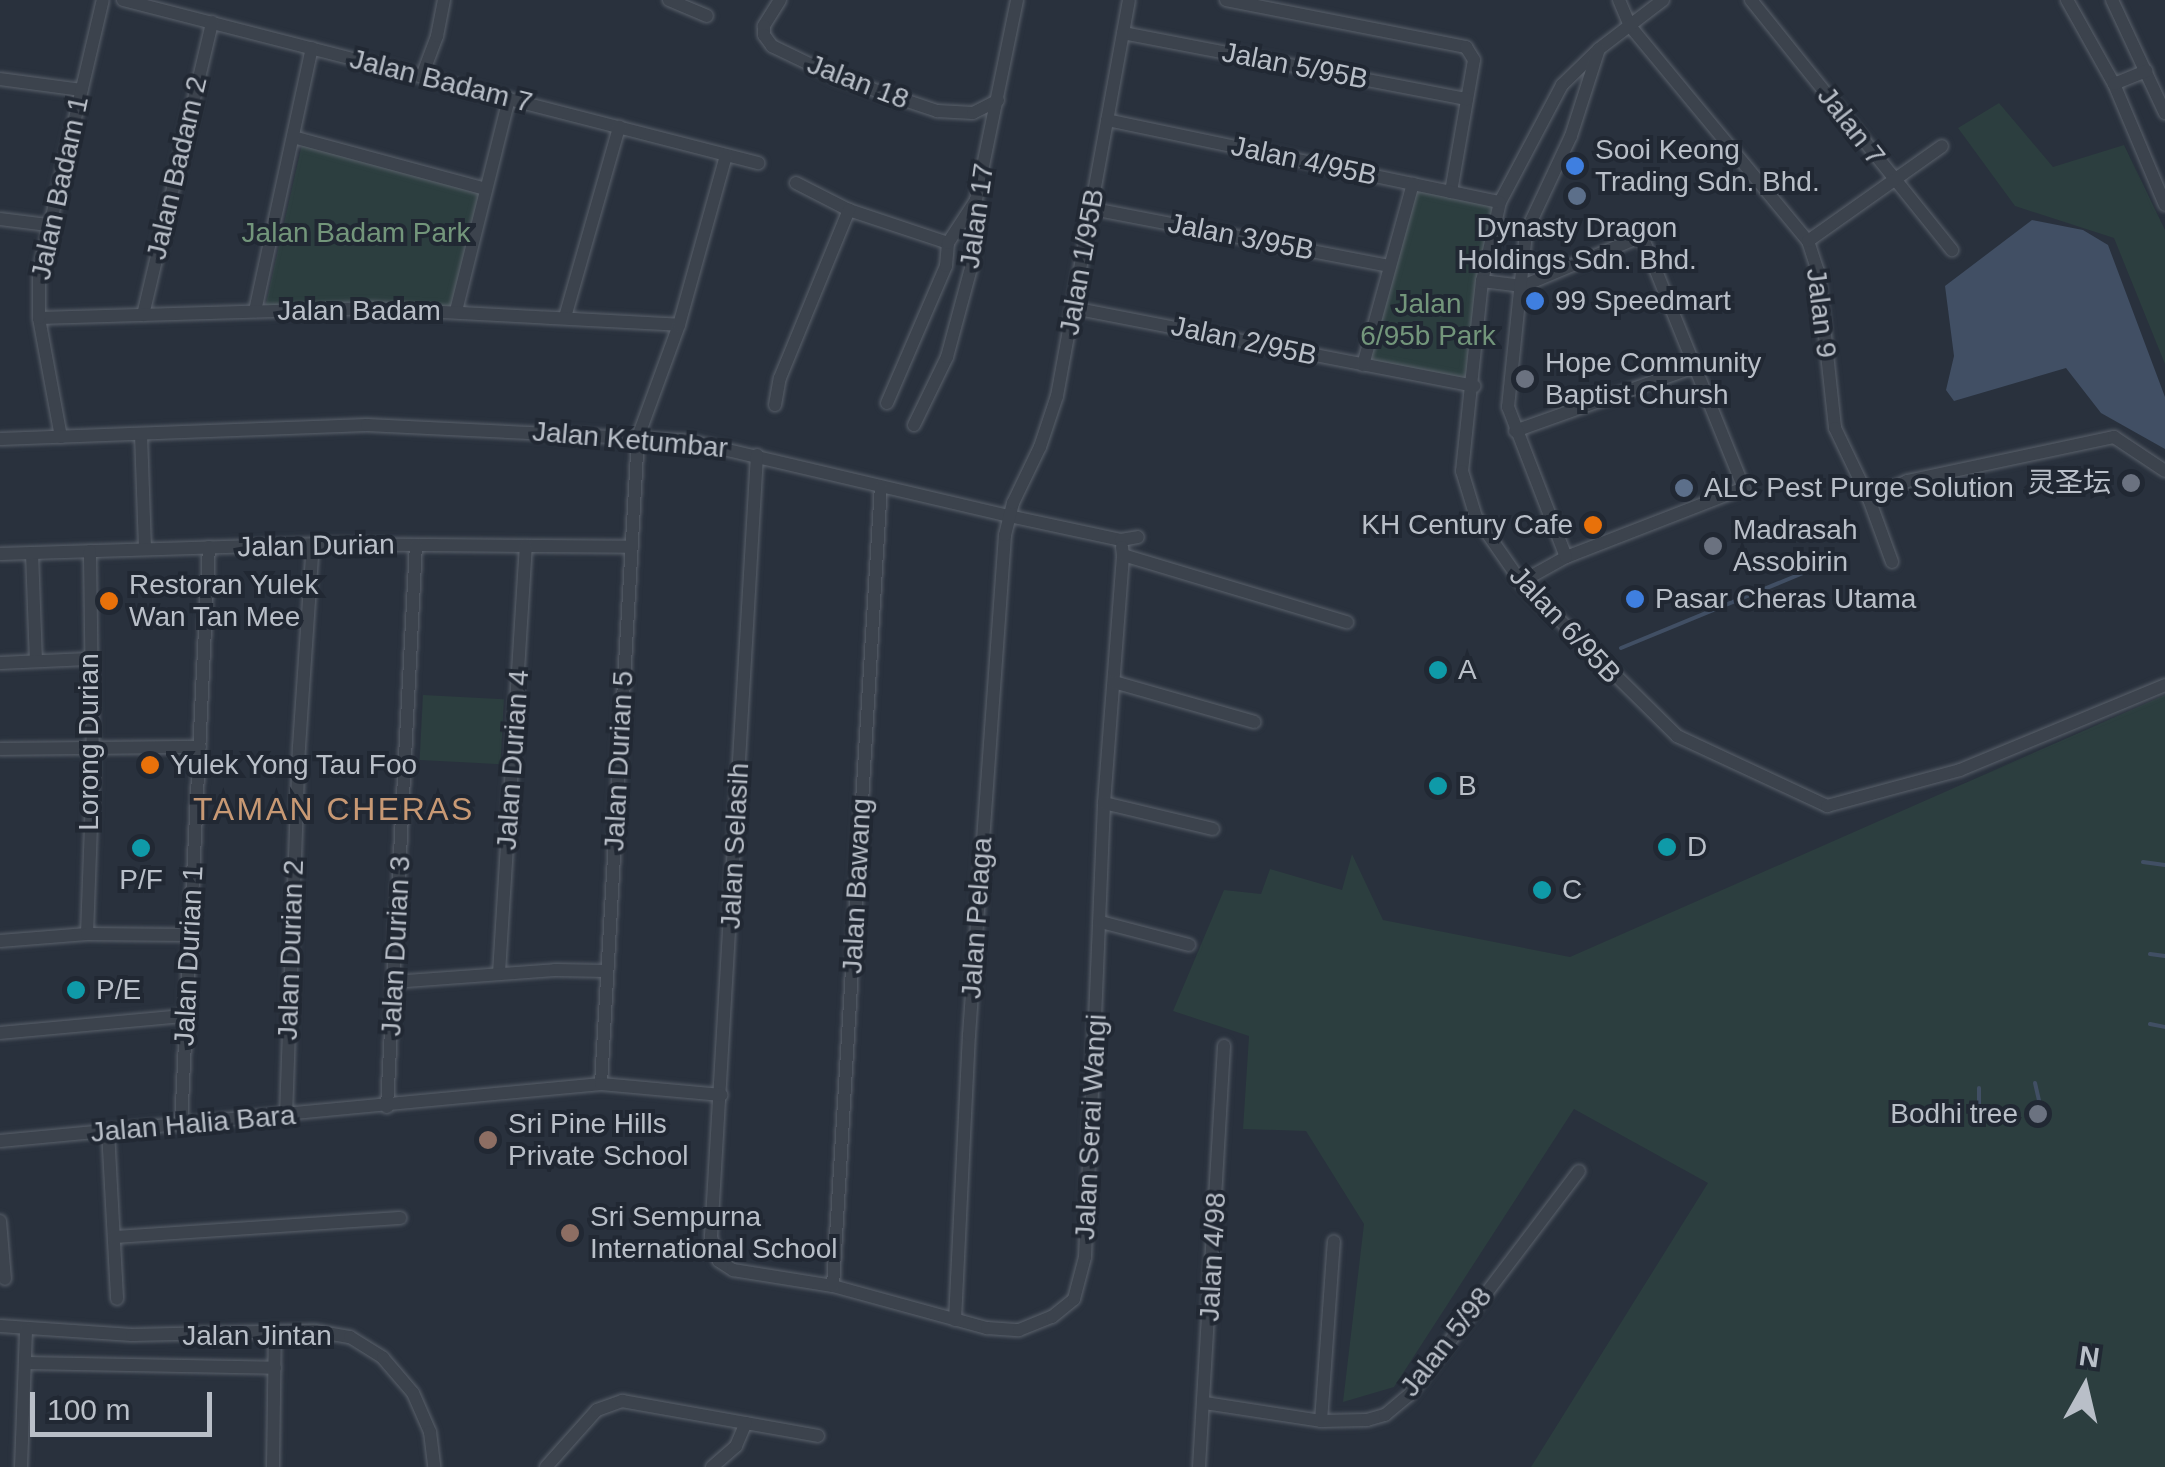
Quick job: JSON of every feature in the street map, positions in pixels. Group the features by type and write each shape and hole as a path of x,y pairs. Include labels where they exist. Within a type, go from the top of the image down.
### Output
{"street":[{"name":"Jalan Badam 1","path":"61,437 40,318 39,272 102,0"},
{"name":"Jalan Badam 7","path":"123,0 758,163"},
{"path":"422,76 444,0"},
{"path":"670,0 706,16"},
{"name":"Jalan 17","path":"914,424 947,357 972,268 976,200 1017,0"},
{"name":"Jalan 1/95B","path":"1009,516 1051,419 1130,0"},
{"path":"1226,0 1466,46 1474,60 1451,192"},
{"name":"Jalan 9","path":"1619,0 1630,26 1808,241 1818,272 1835,428 1869,499 1892,562"},
{"name":"Jalan 6/95B","path":"1663,0 1599,48 1562,85 1500,202 1482,282 1462,471 1476,517 1521,582 1677,736 1827,806 1960,770 2165,684"},
{"name":"Jalan 7","path":"1751,0 1952,250"},
{"path":"2068,0 2114,84 2165,205"},
{"path":"2112,0 2165,113"},
{"name":"Jalan 18","path":"777,1 764,26 772,46 836,77 938,112 973,112 998,100"},
{"name":"Jalan Badam 2","path":"142,315 212,22"},
{"name":"Jalan 5/95B","path":"1123,33 1468,99"},
{"path":"256,312 312,48"},
{"path":"1566,558 1508,408 1526,232 1571,136 1599,48"},
{"path":"2114,84 2146,71"},
{"path":"0,80 81,90"},
{"path":"456,312 509,98"},
{"name":"Jalan 4/95B","path":"1108,120 1500,202"},
{"path":"565,318 619,127"},
{"path":"293,138 486,189"},
{"path":"1808,241 1942,146"},
{"name":"Jalan Durian 5","path":"600,1084 638,437 678,325 726,155"},
{"path":"796,183 848,210 948,243"},
{"path":"1363,365 1413,184"},
{"path":"887,403 946,266 948,243 976,200"},
{"name":"Jalan 3/95B","path":"1093,209 1389,266"},
{"path":"775,404 780,378 848,210"},
{"path":"0,219 48,225"},
{"path":"1482,282 1523,286 1642,236 1744,488 1566,558 1521,582"},
{"name":"Jalan 2/95B","path":"1073,308 1474,386"},
{"name":"Jalan Badam","path":"40,318 456,312 678,325"},
{"path":"1515,432 1695,367"},
{"name":"Jalan Ketumbar","path":"0,439 367,425 689,441 1009,516 1122,547 1347,622"},
{"path":"140,434 144,549"},
{"path":"1869,499 1907,481 2114,437 2165,471"},
{"name":"Jalan Selasih","path":"710,1237 757,455"},
{"name":"Jalan Bawang","path":"833,1286 881,486"},
{"name":"Jalan Pelaga","path":"955,1320 969,1036 1009,516"},
{"path":"1122,547 1138,538"},
{"name":"Jalan Durian","path":"0,554 313,544 632,548"},
{"name":"Jalan Durian 2","path":"286,1116 299,747 313,544"},
{"name":"Jalan Durian 3","path":"387,1106 416,545"},
{"name":"Jalan Durian 4","path":"499,973 526,546"},
{"name":"Jalan Durian 1","path":"182,1124 209,547"},
{"name":"Jalan Serai Wangi","path":"710,1237 719,1261 733,1270 833,1286 955,1320 1019,1330 1052,1317 1074,1299 1085,1257 1104,803 1122,547"},
{"name":"Lorong Durian","path":"87,934 93,770 88,659 90,551"},
{"path":"32,553 36,661"},
{"path":"0,663 88,659"},
{"path":"1114,682 1254,722"},
{"path":"0,749 200,747"},
{"path":"1104,803 1212,830"},
{"path":"1101,922 1189,946"},
{"path":"0,941 87,934 190,935"},
{"path":"394,982 499,973 607,972"},
{"path":"0,1033 186,1016"},
{"name":"Jalan 4/98","path":"1200,1467 1224,1046"},
{"name":"Jalan Halia Bara","path":"0,1140 600,1084 721,1095"},
{"path":"108,1131 117,1299"},
{"name":"Jalan 5/98","path":"1205,1403 1321,1421 1368,1420 1385,1415 1408,1396 1579,1171"},
{"path":"114,1237 400,1218"},
{"path":"0,1222 5,1279"},
{"path":"1321,1421 1334,1241"},
{"name":"Jalan Jintan","path":"0,1326 190,1336 333,1332 366,1345 400,1375 424,1413 434,1467"},
{"path":"21,1467 26,1329"},
{"path":"274,1467 275,1332"},
{"name":"Jalan Jintan","path":"25,1362 275,1368"},
{"path":"546,1467 609,1403 622,1401 818,1436"},
{"path":"712,1467 736,1446 746,1423"}],"green space":[{"path":"1999,103 2053,167 2124,145 2165,230 2165,364 2114,238 2015,206 1958,128"},
{"name":"Jalan Badam Park","path":"302,144 486,189 456,311 265,308"},
{"name":"Jalan 6/95b Park","path":"1413,184 1500,202 1482,281 1474,386 1363,365"},
{"path":"423,695 504,699 500,764 420,760"},
{"path":"2165,695 2165,1467 1531,1467 1708,1183 1574,1109 1394,1387 1343,1402 1364,1224 1306,1131 1243,1129 1249,1036 1173,1011 1224,890 1261,894 1270,869 1342,890 1352,854 1383,920 1570,957"}],"water":[{"path":"2032,220 2083,230 2108,245 2165,397 2165,449 2101,413 2066,368 1954,401 1946,390 1954,356 1945,286"}],"waterway":[{"path":"1621,648 1815,568"},
{"path":"2143,862 2165,865"},
{"path":"2150,954 2165,956"},
{"path":"2150,1024 2165,1027"},
{"path":"2035,1083 2043,1117"},
{"path":"1979,1088 1979,1119"}],"place":[{"name":"Sooi Keong Trading Sdn. Bhd.","path":"1575,166"},
{"name":"Dynasty Dragon Holdings Sdn. Bhd.","path":"1577,196"},
{"name":"99 Speedmart","path":"1535,301"},
{"name":"Hope Community Baptist Chursh","path":"1525,379"},
{"name":"灵圣坛","path":"2131,483"},
{"name":"ALC Pest Purge Solution","path":"1684,488"},
{"name":"KH Century Cafe","path":"1593,525"},
{"name":"Madrasah Assobirin","path":"1713,546"},
{"name":"Pasar Cheras Utama","path":"1635,599"},
{"name":"Restoran Yulek Wan Tan Mee","path":"109,601"},
{"name":"A","path":"1438,670"},
{"name":"Yulek Yong Tau Foo","path":"150,765"},
{"name":"B","path":"1438,786"},
{"name":"D","path":"1667,847"},
{"name":"P/F","path":"141,848"},
{"name":"C","path":"1542,890"},
{"name":"P/E","path":"76,990"},
{"name":"Bodhi tree","path":"2038,1114"},
{"name":"Sri Pine Hills Private School","path":"488,1140"},
{"name":"Sri Sempurna International School","path":"570,1233"}],"district":[{"name":"TAMAN CHERAS","path":"334,809"}]}
